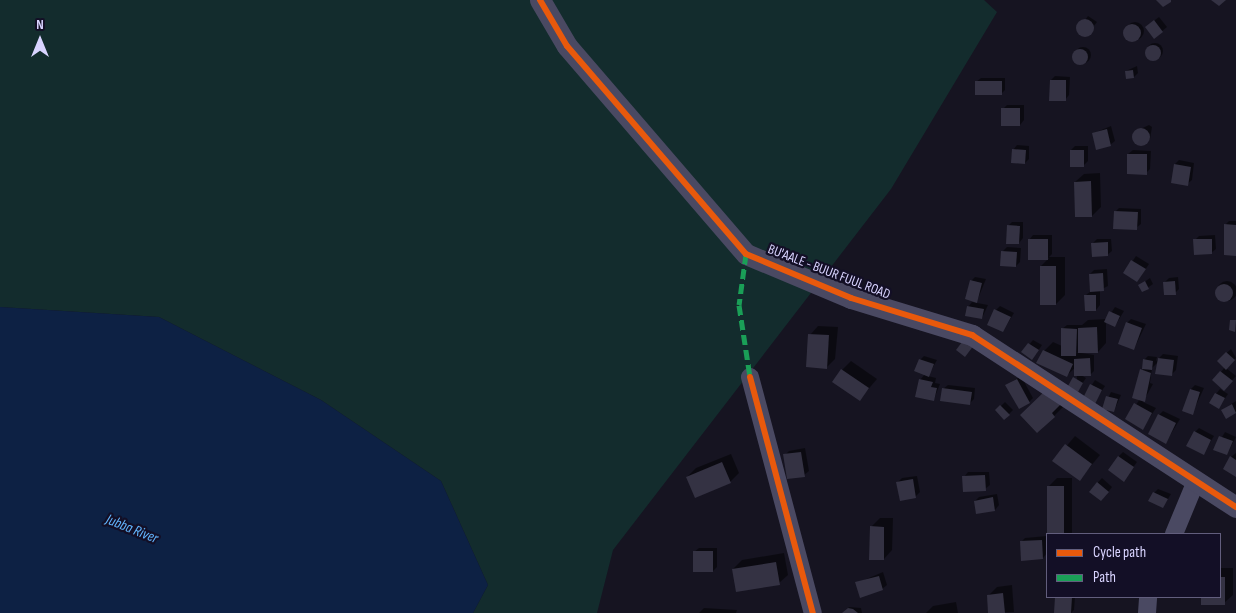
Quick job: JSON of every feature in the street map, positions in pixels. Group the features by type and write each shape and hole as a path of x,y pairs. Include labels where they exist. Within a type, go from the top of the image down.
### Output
{"street":[{"name":"BU'AALE - BUUR FUUL ROAD","path":"540,0 566,46 746,254 851,298 972,335 1236,507"},
{"path":"750,377 813,613"},
{"path":"1174,533 1196,481"},
{"path":"1147,613 1148,598"}],"green space":[{"path":"0,0 984,0 997,12 891,189 613,550 597,613 473,613 488,585 441,481 321,400 159,317 0,307"}],"water":[{"name":"Jubba River","path":"0,307 159,317 321,400 441,481 488,585 473,613 0,613"}],"building":[{"path":"1156,0 1171,0 1171,2 1163,7"},
{"path":"1211,0 1226,0 1219,6"},
{"path":"1085,19 1091,22 1094,28 1091,34 1085,37 1079,34 1076,28 1079,22"},
{"path":"1154,20 1163,32 1154,39 1145,27"},
{"path":"1132,24 1138,27 1141,33 1138,39 1132,42 1126,39 1123,33 1126,27"},
{"path":"1153,45 1159,47 1161,53 1159,59 1153,61 1147,59 1145,53 1147,47"},
{"path":"1077,49 1083,49 1088,54 1086,63 1077,65 1072,60 1072,54"},
{"path":"1133,70 1134,78 1126,79 1125,71"},
{"path":"1050,80 1066,80 1066,101 1049,101"},
{"path":"975,81 1002,81 1002,95 975,95"},
{"path":"1001,108 1020,108 1020,126 1001,126"},
{"path":"1141,128 1147,131 1150,137 1147,143 1141,146 1135,143 1132,137 1135,131"},
{"path":"1107,129 1111,146 1096,150 1092,133"},
{"path":"1012,149 1026,150 1025,164 1011,163"},
{"path":"1070,150 1084,150 1084,167 1070,167"},
{"path":"1127,154 1147,154 1147,175 1127,174"},
{"path":"1174,164 1191,167 1188,186 1171,183"},
{"path":"1091,181 1092,217 1075,217 1074,182"},
{"path":"1114,211 1138,212 1137,230 1113,229"},
{"path":"1224,224 1236,225 1236,256 1224,255"},
{"path":"1007,225 1020,226 1019,244 1006,244"},
{"path":"1028,239 1048,239 1048,260 1028,260"},
{"path":"1193,239 1212,239 1212,254 1194,255"},
{"path":"1108,242 1108,256 1092,257 1091,243"},
{"path":"1001,251 1017,252 1016,267 1000,266"},
{"path":"1131,260 1146,269 1137,282 1123,273"},
{"path":"1040,266 1056,266 1056,305 1040,305"},
{"path":"1103,273 1104,291 1090,292 1089,274"},
{"path":"970,280 982,283 977,303 965,299"},
{"path":"1145,281 1149,289 1142,292 1138,285"},
{"path":"1175,281 1176,295 1164,295 1163,282"},
{"path":"1224,284 1230,287 1233,293 1230,299 1224,302 1218,299 1215,293 1218,287"},
{"path":"1084,295 1096,295 1096,311 1085,311"},
{"path":"967,306 984,309 982,319 965,316"},
{"path":"994,309 1011,317 1003,332 987,325"},
{"path":"1109,311 1120,316 1115,327 1104,322"},
{"path":"1230,320 1236,320 1235,332 1229,330"},
{"path":"1126,322 1142,328 1134,350 1118,344"},
{"path":"1097,327 1098,353 1078,353 1078,328"},
{"path":"1061,328 1077,329 1076,356 1061,356"},
{"path":"808,334 829,335 827,369 806,367"},
{"path":"965,338 974,345 965,357 956,350"},
{"path":"1028,343 1039,350 1032,360 1021,352"},
{"path":"1043,350 1073,364 1067,377 1036,363"},
{"path":"1226,352 1235,360 1226,370 1217,361"},
{"path":"1090,358 1091,376 1074,376 1074,359"},
{"path":"1158,358 1174,360 1172,376 1155,374"},
{"path":"919,359 934,364 929,377 914,371"},
{"path":"1143,359 1153,361 1152,370 1142,369"},
{"path":"841,369 869,388 860,401 832,382"},
{"path":"1140,369 1151,373 1145,402 1132,398"},
{"path":"1220,371 1233,381 1224,391 1212,380"},
{"path":"1073,377 1083,383 1078,392 1068,386"},
{"path":"919,379 933,382 931,387 937,388 934,401 915,397"},
{"path":"1017,379 1030,403 1019,409 1005,385"},
{"path":"1090,384 1102,390 1095,404 1083,398"},
{"path":"942,388 972,392 970,405 940,401"},
{"path":"1047,389 1061,404 1052,413 1055,417 1037,433 1020,415"},
{"path":"1190,389 1200,392 1193,415 1182,411"},
{"path":"1215,393 1225,398 1219,409 1209,403"},
{"path":"1106,396 1118,399 1114,412 1102,409"},
{"path":"1134,403 1152,413 1143,430 1125,419"},
{"path":"1232,404 1236,413 1226,419 1221,410"},
{"path":"1000,405 1010,415 1004,420 995,410"},
{"path":"1158,414 1176,423 1166,444 1148,434"},
{"path":"1194,431 1211,440 1204,455 1186,446"},
{"path":"1219,436 1233,441 1227,455 1213,450"},
{"path":"1065,444 1092,464 1080,481 1052,461"},
{"path":"801,452 805,477 787,479 783,454"},
{"path":"1118,456 1134,467 1124,482 1108,470"},
{"path":"1230,456 1236,460 1236,477 1223,469"},
{"path":"722,462 731,483 695,498 686,477"},
{"path":"985,475 986,491 963,492 962,476"},
{"path":"913,479 916,498 900,501 896,482"},
{"path":"1097,482 1109,492 1101,501 1089,492"},
{"path":"1047,486 1064,486 1064,533 1047,533"},
{"path":"1153,492 1168,499 1163,508 1148,501"},
{"path":"993,497 995,511 976,514 974,501"},
{"path":"870,526 884,527 884,560 869,560"},
{"path":"1042,540 1043,559 1021,561 1020,541"},
{"path":"693,551 713,551 713,572 693,572"},
{"path":"776,562 780,585 736,592 732,569"},
{"path":"879,576 883,590 860,598 855,582"},
{"path":"1221,577 1225,577 1225,605 1201,605 1201,598 1221,598"},
{"path":"1003,593 1005,613 988,613 987,595"},
{"path":"1055,598 1072,598 1071,613 1054,613"},
{"path":"848,608 858,613 842,613"}],"marked path":[{"path":"746,254 739,305 750,377"}],"cycle path":[{"path":"540,0 567,46 746,254 851,298 972,335 1236,507"},
{"path":"750,377 813,613"}]}
